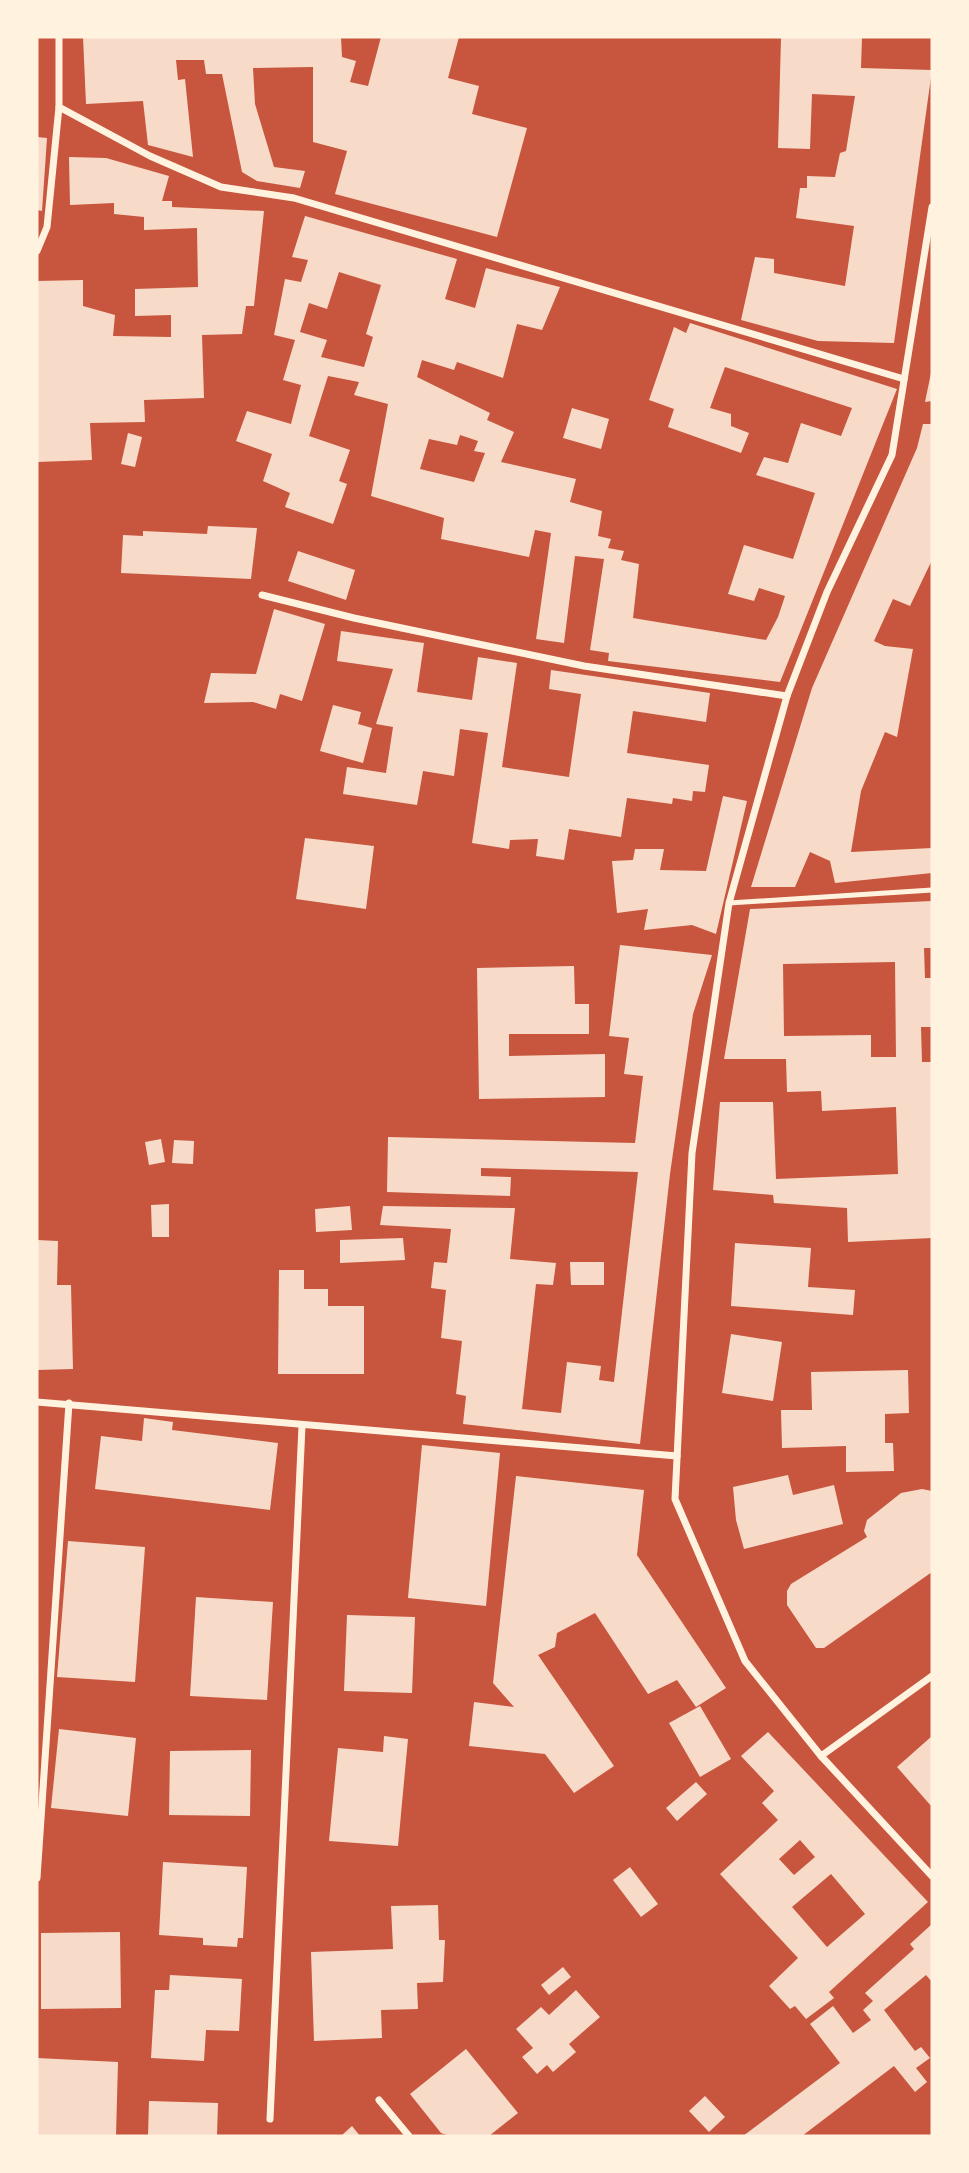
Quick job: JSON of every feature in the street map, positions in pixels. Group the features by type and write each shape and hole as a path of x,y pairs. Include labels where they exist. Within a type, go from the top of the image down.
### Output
{"street":[{"path":"37,251 47,227 59,107 59,37"},
{"path":"59,107 150,156 221,187 294,198 904,379"},
{"path":"932,207 892,455 827,592 788,696 729,902 692,1153 675,1499 745,1661 821,1756 932,1876"},
{"path":"262,595 354,618 584,666 788,696"},
{"path":"37,1402 677,1456"},
{"path":"37,1878 69,1403"},
{"path":"270,2119 302,1426"},
{"path":"821,1756 932,1676"},
{"path":"379,2100 409,2136"}],"lane":[{"path":"729,902 932,890"}],"building":[{"path":"83,37 341,37 342,57 356,61 350,82 368,86 381,37 459,37 448,78 479,86 472,114 527,128 497,237 335,194 347,151 313,142 313,67 253,68 255,104 274,167 305,171 300,188 257,181 242,172 222,74 206,74 204,60 176,60 178,80 185,79 193,157 148,145 143,101 86,104"},
{"path":"862,37 861,68 932,70 894,343 818,341 741,320 755,257 774,259 774,273 845,286 854,226 796,218 800,188 807,188 807,176 835,177 840,153 846,151 855,96 812,94 810,149 778,148 781,38"},
{"path":"37,137 47,138 42,211 37,210"},
{"path":"69,157 106,158 169,176 162,201 172,201 172,207 264,211 254,306 246,306 242,334 202,335 204,398 144,400 145,422 90,423 92,460 37,462 37,281 83,280 83,306 115,315 113,336 171,337 171,315 135,316 135,289 198,287 197,228 144,230 144,217 114,214 114,203 70,205"},
{"path":"305,216 457,259 445,299 475,308 486,268 560,287 542,330 517,324 503,378 457,362 454,370 422,360 417,377 490,413 487,420 514,432 501,462 576,479 570,502 602,511 598,536 611,539 608,548 624,551 621,560 639,564 633,618 766,640 785,596 759,588 754,601 728,594 744,545 793,559 815,493 756,475 764,457 788,463 801,423 841,436 852,408 725,367 710,408 731,414 731,426 749,433 741,453 668,427 674,409 649,400 674,327 686,333 690,323 897,389 780,682 608,661 609,653 590,650 604,559 575,556 564,643 536,639 551,533 535,530 529,557 441,539 444,518 371,496 388,404 354,395 359,382 328,376 309,436 350,450 339,481 347,484 333,524 285,507 290,493 263,481 272,454 236,441 247,411 291,424 301,385 283,380 295,340 274,335 285,279 301,282 308,260 292,257","holes":["339,272 381,285 366,334 373,337 364,367 321,357 327,340 300,332 309,303 327,309","460,435 478,441 474,451 485,453 474,482 420,469 429,439 457,445"]},
{"path":"931,373 932,401 925,402"},
{"path":"572,408 609,419 601,449 563,438"},
{"path":"923,424 932,424 932,560 910,606 893,599 874,641 885,646 913,649 897,737 885,732 861,791 851,852 932,848 932,873 835,883 830,861 810,852 795,887 751,887 812,688 917,448"},
{"path":"128,433 142,437 135,467 121,464"},
{"path":"208,526 257,528 251,579 121,573 123,535 143,536 143,531 207,534"},
{"path":"298,551 355,570 346,600 288,581"},
{"path":"274,609 325,624 302,701 280,694 276,709 253,702 204,703 211,673 256,674"},
{"path":"341,631 424,643 417,692 472,700 478,657 517,663 502,767 569,777 581,694 549,689 551,670 710,693 706,722 633,711 627,753 709,765 705,792 693,791 692,801 673,798 672,804 627,798 621,837 569,829 564,860 536,856 538,839 510,840 509,849 472,843 488,733 460,729 454,776 423,771 417,805 343,794 347,767 386,773 393,727 376,724 393,669 337,661"},
{"path":"333,705 361,712 358,724 372,728 363,763 320,751"},
{"path":"723,796 747,801 716,934 692,925 644,930 648,909 617,913 612,861 633,860 635,849 664,849 660,870 706,871"},
{"path":"305,838 374,846 366,909 296,899"},
{"path":"932,901 932,948 924,948 925,978 932,978 932,1027 921,1027 922,1062 932,1062 932,1238 848,1242 847,1208 774,1203 773,1195 713,1190 720,1102 773,1102 776,1179 898,1174 896,1107 822,1111 821,1091 787,1092 786,1059 724,1059 750,909","holes":["895,962 896,1057 871,1057 871,1035 784,1036 783,964"]},
{"path":"620,945 712,955 693,1014 670,1174 640,1444 463,1424 466,1396 456,1394 462,1341 441,1338 446,1290 431,1288 434,1262 447,1263 451,1229 380,1225 383,1206 515,1208 510,1259 556,1263 553,1285 536,1284 522,1409 561,1413 567,1362 601,1366 599,1380 614,1382 638,1172 481,1168 481,1176 511,1177 510,1196 387,1192 388,1137 635,1143 643,1076 624,1074 629,1038 609,1036"},
{"path":"574,966 575,1004 589,1004 589,1034 509,1034 509,1056 605,1054 605,1097 479,1099 477,968"},
{"path":"161,1139 165,1162 149,1165 145,1142"},
{"path":"174,1140 194,1141 193,1164 172,1163"},
{"path":"169,1204 169,1237 152,1237 151,1205"},
{"path":"350,1206 352,1230 316,1232 315,1209"},
{"path":"403,1238 405,1260 340,1263 340,1240"},
{"path":"37,1240 58,1241 57,1285 71,1285 73,1369 37,1370"},
{"path":"735,1243 811,1248 808,1287 855,1290 853,1315 731,1306"},
{"path":"570,1262 604,1262 604,1285 571,1285"},
{"path":"279,1270 304,1270 304,1289 328,1289 328,1306 364,1306 364,1374 278,1374"},
{"path":"731,1334 782,1342 773,1401 722,1393"},
{"path":"908,1370 909,1413 885,1414 885,1443 893,1443 894,1471 846,1472 846,1446 782,1448 781,1410 812,1410 811,1372"},
{"path":"144,1418 173,1422 172,1430 278,1443 270,1510 95,1489 101,1436 142,1441"},
{"path":"422,1445 500,1453 486,1606 408,1598"},
{"path":"788,1475 793,1495 834,1485 843,1524 744,1549 736,1520 733,1487"},
{"path":"516,1476 644,1490 637,1555 726,1688 696,1707 677,1680 648,1694 595,1613 557,1633 555,1647 538,1655 614,1766 574,1793 545,1754 469,1746 474,1702 514,1707 493,1683"},
{"path":"922,1489 932,1491 932,1572 824,1648 816,1648 787,1605 787,1591 791,1584 867,1537 864,1531 867,1520 901,1493"},
{"path":"68,1541 145,1547 135,1682 57,1677"},
{"path":"196,1597 273,1602 267,1700 190,1696"},
{"path":"347,1615 415,1617 412,1693 344,1691"},
{"path":"700,1706 731,1759 700,1777 669,1723"},
{"path":"59,1729 136,1738 128,1816 51,1808"},
{"path":"768,1732 928,1902 829,1992 834,1998 806,2019 795,2006 790,2009 769,1986 798,1958 720,1874 778,1820 762,1803 774,1791 741,1756","holes":["800,1840 815,1857 794,1875 779,1859","831,1874 865,1914 827,1947 792,1907"]},
{"path":"384,1736 408,1739 398,1846 329,1841 338,1748 383,1752"},
{"path":"932,1736 932,1807 897,1767"},
{"path":"251,1750 250,1816 169,1815 170,1751"},
{"path":"696,1782 707,1794 677,1821 666,1808"},
{"path":"163,1862 247,1867 243,1938 238,1938 237,1947 203,1945 203,1938 159,1935"},
{"path":"630,1867 658,1904 641,1917 613,1880"},
{"path":"438,1905 439,1940 445,1940 443,1982 417,1983 418,2009 381,2010 382,2038 314,2041 311,1952 393,1949 391,1906"},
{"path":"932,1924 932,1982 926,1975 884,2010 915,2051 921,2047 930,2058 916,2068 927,2082 915,2092 894,2066 802,2136 743,2136 840,2063 810,2024 833,2006 853,2033 871,2020 863,2010 873,2001 865,1993 914,1949 910,1944"},
{"path":"120,1932 121,2008 41,2009 41,1933"},
{"path":"563,1967 571,1977 549,1995 541,1985"},
{"path":"170,1975 242,1979 239,2031 206,2030 204,2061 151,2058 155,1990 169,1990"},
{"path":"576,1990 600,2017 569,2044 576,2052 553,2072 547,2065 537,2074 522,2057 533,2048 516,2029 541,2007 549,2015"},
{"path":"466,2049 518,2113 489,2136 450,2136 441,2133 410,2094"},
{"path":"37,2058 118,2062 116,2136 37,2136"},
{"path":"705,2096 725,2117 709,2132 689,2111"},
{"path":"149,2101 218,2103 217,2135 148,2136"},
{"path":"352,2126 360,2136 341,2136"}]}
